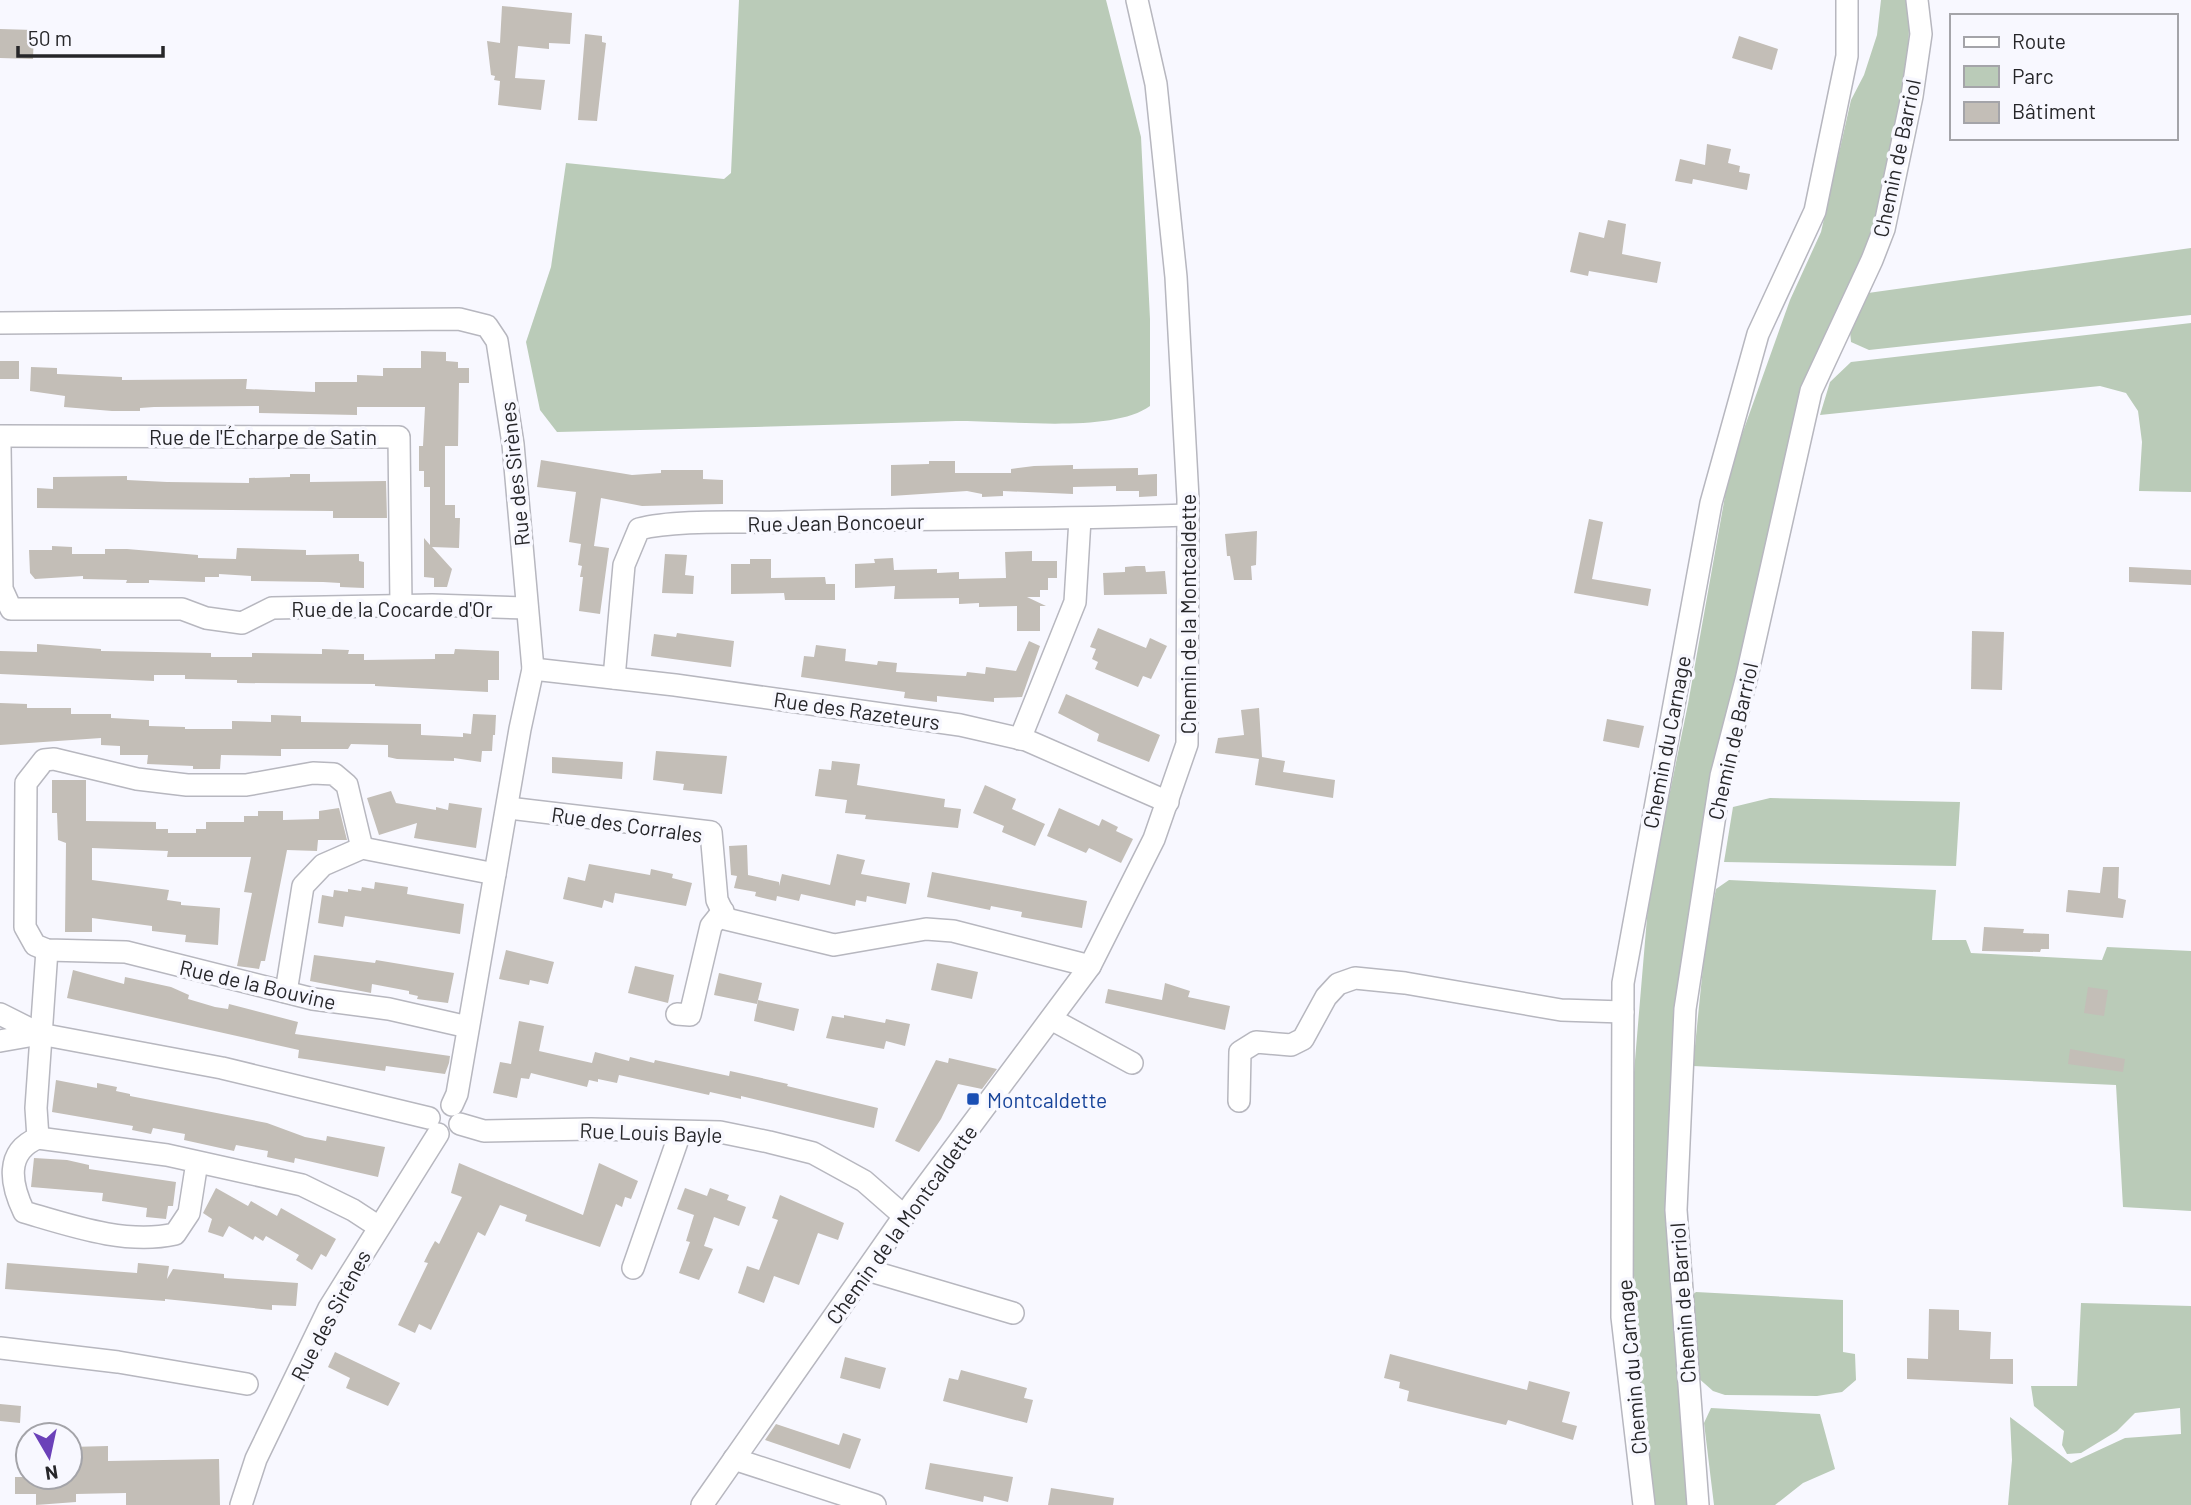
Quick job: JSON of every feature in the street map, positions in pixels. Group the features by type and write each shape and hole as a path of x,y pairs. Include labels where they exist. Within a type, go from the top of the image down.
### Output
{"street":[{"name":"Chemin de la Montcaldette","path":"702,1505 904,1216 1090,966 1154,839 1187,744 1188,514 1170,201 1156,84 1137,0"},
{"name":"Chemin du Carnage","path":"1644,1505 1622,1317 1623,983 1711,503 1758,334 1815,211 1847,56 1847,0"},
{"name":"Chemin de Barriol","path":"1698,1505 1676,1210 1685,1009 1721,776 1746,680 1811,391 1884,229 1912,96 1920,34 1917,0"},
{"name":"Rue des Sirènes","path":"0,323 459,319 487,326 497,341 513,444 533,669 468,1027 456,1114"},
{"name":"Rue de l'Écharpe de Satin","path":"0,436 399,437 401,605"},
{"name":"Rue de la Cocarde d'Or","path":"0,446 2,589 11,609 183,609 206,618 242,623 272,608 401,605 527,608"},
{"name":"Rue Jean Boncoeur","path":"614,678 624,565 639,529 667,525 809,521 1080,519 1188,514"},
{"path":"1020,738 1075,602 1080,519"},
{"name":"Rue des Razeteurs","path":"533,669 947,723 1020,738 1168,802"},
{"path":"37,1138 36,1108 47,950 35,946 25,927 26,783 44,760 54,759 137,779 187,785 246,785 313,773 334,774 347,785 362,848"},
{"name":"Rue des Corrales","path":"508,808 711,832 717,900 723,911"},
{"path":"286,992 303,886 323,865 362,848 495,874"},
{"path":"723,911 726,919 834,945 926,929 953,931 1090,966"},
{"path":"677,1014 690,1015 711,926 723,911"},
{"name":"Rue de la Bouvine","path":"47,950 126,953 286,992 389,1009 468,1027"},
{"path":"1239,1101 1240,1052 1256,1042 1290,1045 1303,1039 1326,997 1338,984 1355,978 1405,983 1561,1010 1623,1012"},
{"path":"0,1014 40,1034 222,1069 433,1126 453,1134 456,1114 436,1106 433,1126"},
{"path":"1051,1019 1132,1063"},
{"path":"0,1041 40,1034"},
{"name":"Rue Louis Bayle","path":"456,1114 484,1131 591,1129 720,1132 813,1153 864,1181 904,1216"},
{"name":"Rue des Sirènes","path":"241,1505 256,1459 329,1308 379,1227 433,1126"},
{"path":"633,1268 680,1133"},
{"path":"197,1162 189,1213 175,1234 157,1238 121,1236 24,1212 12,1188 12,1164 24,1143 37,1138 197,1162 302,1185 353,1209 379,1227"},
{"path":"867,1270 1013,1313"},
{"path":"0,1348 118,1362 247,1384"},
{"path":"734,1459 874,1505"}],"green space":[{"path":"739,0 1106,0 1141,137 1150,319 1150,406 1133,415 1085,423 956,421 557,432 540,410 526,342 551,267 566,163 724,179 731,173"},
{"path":"1881,0 1910,0 1908,59 1878,221 1799,408 1777,494 1681,971 1689,1505 1650,1505 1631,1232 1633,1084 1649,894 1688,704 1730,468 1790,300 1821,232 1851,100 1864,75 1877,35"},
{"path":"2191,248 2191,315 1869,350 1851,342 1850,331 1868,293"},
{"path":"2191,323 2191,492 2139,491 2142,442 2138,411 2126,393 2100,386 1820,415 1830,382 1851,362"},
{"path":"1770,798 1960,802 1956,866 1724,862 1733,807"},
{"path":"1729,880 1936,890 1932,940 1966,940 1971,953 2102,960 2107,947 2191,951 2191,1211 2123,1207 2116,1085 1693,1066 1706,937 1716,889"},
{"path":"1696,1292 1843,1300 1843,1352 1855,1354 1856,1380 1842,1392 1817,1396 1725,1395 1713,1391 1696,1376 1691,1296"},
{"path":"2081,1303 2191,1306 2191,1505 2008,1505 2012,1460 2010,1417 2071,1463 2125,1438 2181,1434 2180,1408 2135,1413 2117,1431 2081,1453 2067,1454 2062,1445 2064,1431 2034,1406 2031,1386 2077,1386"},
{"path":"1711,1408 1820,1414 1835,1469 1803,1483 1775,1505 1714,1505 1704,1423"}],"building":[{"path":"502,6 572,13 570,44 549,43 549,49 518,46 515,78 545,80 541,110 498,105 500,81 494,80 495,76 491,75 487,41 500,43"},
{"path":"0,29 34,30 33,59 0,58"},
{"path":"585,34 602,36 602,42 606,43 597,121 578,120"},
{"path":"1739,36 1778,49 1772,70 1732,58"},
{"path":"1707,144 1731,149 1728,163 1740,166 1739,172 1750,174 1747,190 1693,179 1692,184 1675,181 1680,159 1705,165"},
{"path":"1608,220 1626,224 1622,254 1661,262 1657,283 1589,271 1588,276 1570,272 1579,232 1604,238"},
{"path":"421,351 446,352 446,361 458,362 458,368 469,368 469,383 459,383 458,446 445,446 445,505 455,505 455,518 460,518 459,548 432,547 452,569 447,587 434,587 434,578 424,577 424,538 430,545 430,487 424,487 424,471 419,471 419,446 423,446 425,407 357,407 357,415 259,413 259,406 154,407 140,408 140,411 112,411 64,407 65,396 30,391 31,367 57,368 57,374 122,377 122,380 247,379 246,389 315,392 315,382 357,382 357,375 383,376 383,368 421,368"},
{"path":"0,361 19,361 19,379 0,379"},
{"path":"541,460 632,475 661,473 661,470 703,470 703,479 723,480 723,504 642,506 601,498 594,546 609,548 600,614 579,611 583,577 580,577 582,566 578,565 581,544 569,542 576,492 537,487"},
{"path":"929,461 955,461 955,473 1011,473 1011,469 1034,466 1073,465 1073,469 1138,468 1138,475 1157,474 1157,496 1139,497 1139,491 1116,491 1116,486 1073,487 1073,494 1003,491 1003,496 982,497 982,494 967,491 891,496 891,465 929,464"},
{"path":"290,474 310,474 310,482 386,481 387,518 333,518 333,511 37,508 37,488 53,489 53,477 127,476 127,480 249,483 249,478 290,477"},
{"path":"1589,519 1603,522 1592,579 1651,589 1648,606 1574,593"},
{"path":"1257,531 1256,565 1251,566 1252,580 1234,580 1230,556 1227,556 1225,534"},
{"path":"52,546 72,547 72,554 105,554 105,549 127,549 198,555 198,558 236,559 237,548 306,550 306,555 359,554 359,561 364,562 364,588 340,587 340,583 251,581 251,576 219,574 219,577 205,577 205,582 149,580 149,583 126,583 127,580 83,579 83,576 35,579 30,573 29,550 52,550"},
{"path":"1032,551 1032,561 1057,561 1057,578 1048,578 1048,590 1040,590 1040,597 1027,597 1046,606 1040,606 1040,631 1017,631 1017,606 979,607 979,603 959,604 959,598 894,599 895,586 855,588 855,564 875,563 874,559 893,558 894,570 937,569 937,573 959,572 959,579 1006,578 1005,552"},
{"path":"665,554 687,555 685,575 694,576 693,594 662,593"},
{"path":"750,559 771,559 771,578 825,577 826,584 835,584 835,600 785,600 784,593 731,594 731,564 750,564"},
{"path":"1145,566 1146,572 1165,571 1167,594 1104,595 1103,573 1125,572 1125,567"},
{"path":"2129,567 2191,570 2191,585 2129,582"},
{"path":"1098,628 1146,648 1150,638 1167,646 1151,679 1143,676 1138,687 1095,669 1098,662 1092,659 1096,649 1090,647"},
{"path":"1972,631 2004,632 2002,690 1971,689"},
{"path":"677,633 734,641 731,667 651,656 654,634 676,637"},
{"path":"1029,641 1040,646 1022,697 994,698 994,702 937,696 937,702 904,698 905,692 801,677 804,656 814,657 816,645 846,649 845,661 877,665 878,661 897,663 896,672 966,676 967,672 985,674 986,667 1016,671"},
{"path":"37,644 101,651 211,653 211,657 252,657 252,653 322,654 322,649 349,650 348,654 364,654 364,660 435,659 435,654 454,654 455,649 499,651 499,680 488,680 488,692 375,684 237,683 237,680 185,679 185,675 154,675 154,681 0,674 0,651 37,652"},
{"path":"1066,694 1160,735 1149,762 1097,741 1099,734 1058,713"},
{"path":"0,703 27,704 27,708 71,708 71,714 111,714 111,718 149,720 149,726 185,729 232,729 232,721 271,722 271,715 301,716 301,722 421,724 421,735 463,737 463,733 471,734 473,714 496,715 492,751 482,751 481,762 454,758 454,761 397,759 388,757 388,745 351,744 348,749 281,749 281,756 221,755 220,769 193,769 193,766 147,764 148,755 120,755 120,746 101,745 101,738 0,745"},
{"path":"1259,708 1262,757 1285,761 1283,772 1335,780 1333,798 1255,785 1259,759 1215,753 1218,738 1244,735 1241,710"},
{"path":"1607,719 1644,726 1639,748 1603,741"},
{"path":"656,751 727,756 722,794 683,790 684,784 653,780"},
{"path":"552,757 623,762 622,779 552,773"},
{"path":"832,761 860,764 857,785 945,799 944,807 961,809 958,828 865,819 866,815 845,813 847,800 815,796 819,769 831,770"},
{"path":"52,780 86,780 86,821 156,822 156,829 168,829 168,833 196,833 196,829 206,829 206,822 244,822 244,816 258,816 258,811 283,811 283,820 319,819 319,811 339,808 347,840 318,840 317,851 287,850 265,961 261,961 259,969 237,966 252,893 244,892 251,857 167,857 168,851 92,848 92,880 169,890 167,900 181,902 181,905 220,908 218,945 185,942 186,935 152,931 152,926 92,918 92,932 65,932 66,843 58,840 57,813 52,813"},
{"path":"985,785 1016,799 1012,809 1045,824 1035,846 1002,832 1004,826 973,813"},
{"path":"391,791 396,803 436,810 436,807 448,810 449,803 482,808 476,848 414,838 417,823 379,835 367,798"},
{"path":"1059,808 1099,826 1102,819 1118,827 1116,831 1133,839 1121,863 1089,848 1086,853 1047,836"},
{"path":"747,845 748,875 779,882 779,886 782,874 830,885 837,854 865,860 861,874 910,883 906,904 867,896 866,902 856,900 855,906 801,894 799,901 777,896 776,901 755,896 756,892 734,888 737,876 731,875 729,846"},
{"path":"589,864 650,875 651,869 673,874 672,878 692,883 686,906 615,893 613,903 604,900 602,908 563,899 568,877 585,881"},
{"path":"2103,867 2119,867 2118,898 2126,900 2123,918 2066,912 2068,890 2100,893"},
{"path":"932,872 1087,901 1082,928 1021,917 1022,912 991,906 990,910 927,897"},
{"path":"375,882 408,887 407,894 464,904 460,934 345,916 343,927 318,923 322,895 333,897 334,890 348,892 348,889 361,891 362,887 374,889"},
{"path":"1984,927 2024,929 2023,933 2049,934 2049,949 2041,949 2040,952 1982,951"},
{"path":"506,950 554,962 548,984 530,980 529,985 499,979"},
{"path":"314,955 375,963 376,960 454,973 448,1003 417,999 418,996 409,994 409,991 372,984 371,993 310,981"},
{"path":"937,963 978,972 972,999 931,990"},
{"path":"635,966 674,975 668,1003 628,993"},
{"path":"73,970 124,984 125,977 171,987 189,995 188,999 215,1007 228,1009 229,1004 298,1022 295,1034 450,1056 449,1063 445,1074 386,1066 385,1071 298,1058 299,1050 67,998"},
{"path":"719,973 762,983 757,1004 714,995"},
{"path":"1165,983 1190,991 1188,997 1230,1006 1225,1030 1105,1003 1108,989 1162,1000"},
{"path":"2088,987 2108,990 2104,1016 2084,1013"},
{"path":"758,1000 799,1009 794,1031 754,1021"},
{"path":"844,1015 885,1023 886,1019 910,1024 905,1046 886,1041 884,1049 826,1038 832,1016 844,1018"},
{"path":"519,1021 544,1026 539,1051 592,1063 595,1052 629,1061 630,1057 654,1063 655,1060 729,1076 730,1071 788,1084 787,1086 878,1108 874,1128 741,1096 741,1099 710,1092 709,1095 619,1075 617,1083 589,1080 587,1087 531,1073 529,1079 521,1078 517,1098 493,1093 500,1062 511,1064"},
{"path":"2070,1049 2125,1059 2123,1072 2068,1064"},
{"path":"949,1058 997,1069 982,1089 958,1084 941,1119 919,1152 895,1141 936,1060 948,1063"},
{"path":"56,1080 97,1088 97,1083 117,1087 116,1091 130,1096 267,1123 305,1137 326,1141 327,1136 385,1147 378,1177 295,1158 294,1163 267,1157 268,1151 236,1145 234,1151 184,1140 185,1134 153,1128 151,1134 132,1130 133,1126 52,1112"},
{"path":"34,1158 67,1160 89,1165 89,1169 176,1182 173,1206 168,1206 166,1219 146,1217 147,1208 102,1201 103,1193 31,1187"},
{"path":"459,1163 583,1215 599,1163 638,1181 631,1199 625,1197 622,1207 616,1204 600,1247 525,1221 527,1215 500,1205 485,1236 478,1232 431,1330 419,1324 415,1333 398,1325 428,1263 424,1262 435,1241 439,1244 462,1197 451,1193"},
{"path":"216,1188 248,1206 251,1201 277,1216 281,1208 336,1239 326,1257 321,1254 312,1270 296,1260 299,1255 266,1236 263,1241 255,1236 253,1240 229,1226 223,1237 208,1232 212,1219 203,1213"},
{"path":"685,1188 707,1196 710,1188 729,1195 727,1200 746,1207 739,1226 714,1217 704,1246 713,1249 699,1280 679,1273 690,1242 686,1241 694,1215 677,1209"},
{"path":"780,1195 844,1223 838,1240 818,1233 799,1285 774,1276 764,1303 738,1293 747,1266 759,1270 778,1220 772,1218"},
{"path":"7,1263 137,1273 138,1263 169,1266 167,1279 173,1269 224,1274 224,1278 298,1283 296,1306 272,1305 272,1310 165,1299 5,1289"},
{"path":"1929,1309 1959,1310 1959,1330 1991,1332 1990,1359 2013,1359 2013,1384 1907,1379 1907,1358 1928,1359"},
{"path":"335,1352 400,1383 388,1406 346,1388 350,1378 328,1367"},
{"path":"1390,1354 1527,1390 1529,1381 1570,1392 1562,1422 1577,1426 1573,1440 1508,1420 1506,1425 1407,1401 1409,1391 1399,1388 1400,1382 1384,1378"},
{"path":"845,1357 886,1368 880,1389 840,1378"},
{"path":"961,1370 1027,1388 1024,1398 1033,1400 1027,1423 943,1401 949,1378 958,1380"},
{"path":"0,1404 21,1406 20,1421 0,1421"},
{"path":"776,1424 839,1445 843,1433 861,1439 850,1469 765,1440"},
{"path":"108,1446 108,1461 219,1459 220,1505 126,1505 126,1493 76,1494 76,1502 36,1505 36,1494 15,1494 15,1491 84,1491 84,1447"},
{"path":"930,1463 1013,1477 1008,1502 984,1496 983,1502 925,1489"},
{"path":"1051,1488 1114,1498 1113,1505 1048,1505"}],"place":[{"name":"Montcaldette","path":"973,1099"}]}
